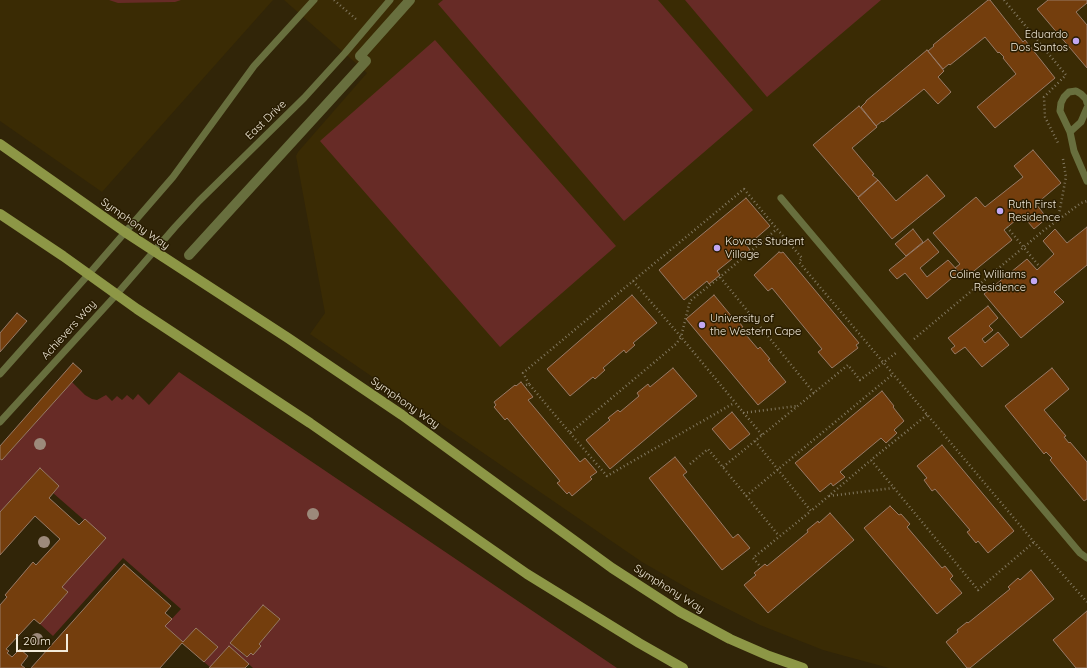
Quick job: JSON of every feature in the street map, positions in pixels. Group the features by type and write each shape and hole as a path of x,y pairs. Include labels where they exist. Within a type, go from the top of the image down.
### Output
{"main road":[{"name":"Symphony Way","path":"0,144 153,251 288,338 402,415 588,551 680,612 730,639 769,656 803,668"},
{"path":"0,214 63,256 116,295 310,423 527,574 639,643 683,668"}],"street":[{"path":"189,255 366,61 360,56 410,0"}],"lane":[{"path":"125,232 173,177 254,66 314,0"},
{"name":"East Drive","path":"153,251 199,201 304,98 390,0"},
{"path":"1087,103 1086,98 1081,94 1076,91 1069,92 1064,97 1060,111 1070,132 1074,151 1087,181"},
{"path":"1070,132 1081,122 1087,108"},
{"path":"781,198 1080,554 1087,558"},
{"name":"Achievers Way","path":"0,374 125,232"},
{"name":"Achievers Way","path":"0,422 116,295 153,251"}],"path":[{"path":"334,0 366,28"},
{"path":"734,403 607,476 528,384 523,373 744,189 802,258 798,262 1034,542 1087,602"},
{"path":"723,467 848,365 860,380 905,346 1042,231 1081,203 1087,202"},
{"path":"1007,227 1039,266"},
{"path":"570,433 676,344 681,337 690,301 720,278 777,229"},
{"path":"720,278 814,393"},
{"path":"633,281 762,435"},
{"path":"746,496 893,374"},
{"path":"743,413 798,406"},
{"path":"759,565 753,558 927,415"},
{"path":"755,441 811,511"},
{"path":"690,464 708,449 779,536"},
{"path":"871,460 978,590 1034,542"},
{"path":"829,496 894,488"}],"shaded area":[{"path":"0,0 273,0 102,192 0,121"},
{"path":"109,0 181,0 175,2 118,3"},
{"name":"University of the Western Cape","path":"284,0 1087,0 1087,668 889,668 823,650 760,625 696,593 642,562 310,334 325,313 296,156 367,73"},
{"path":"443,0 658,0 753,110 624,221 438,4"},
{"path":"685,0 881,0 767,97"},
{"path":"435,40 616,246 500,347 320,141"},
{"path":"179,372 617,668 253,668 229,646 210,667 204,662 218,647 196,628 183,642 165,626 181,609 123,558 53,636 40,624 68,592 62,587 85,519 84,520 53,493 59,486 40,468 0,512 0,460 2,460 72,382 85,395 92,399 97,400 106,395 112,401 117,396 122,400 127,395 133,400 138,394 149,405","holes":["263,605 280,619 259,644 261,646 253,655 251,653 246,657 230,643"]}],"building":[{"path":"988,0 990,0 1023,42 1025,40 1055,78 995,128 977,107 1016,74 1003,58 1004,57 999,52 998,53 985,37 943,69 928,51 934,46 933,45"},
{"name":"Eduardo Dos Santos","path":"1048,0 1087,0 1087,3 1076,12 1087,25 1087,68 1037,9"},
{"path":"927,50 944,71 938,77 951,92 938,104 924,89 876,126 861,107 866,101"},
{"path":"859,106 877,127 852,148 874,174 872,175 878,180 858,197 813,145"},
{"name":"Ruth First Residence","path":"1033,150 1061,183 1036,204 1047,218 1034,229 1022,215 1004,230 1012,240 969,275 963,269 959,272 955,268 960,264 933,233 976,197 985,207 1023,177 1014,166"},
{"path":"927,175 945,196 892,239 858,198 878,180 896,201"},
{"name":"Kovacs Student Village","path":"746,198 770,226 747,246 750,250 740,258 737,255 717,271 720,275 709,284 707,281 684,300 659,270"},
{"name":"Coline Williams Residence","path":"1087,227 1087,265 1054,292 1064,302 1021,338 984,294 1027,259 1037,270 1054,254 1043,241 1055,229 1067,243"},
{"path":"913,229 923,242 906,256 895,244"},
{"path":"928,239 939,252 920,268 927,277 948,260 959,272 927,299 905,273 897,279 889,270"},
{"name":"Kovacs Student Village","path":"779,252 783,252 859,343 856,345 858,348 832,368 818,352 822,349 772,288 768,291 754,275"},
{"path":"632,295 657,323 633,343 635,345 626,353 624,350 603,368 605,370 595,379 593,377 570,396 547,369"},
{"path":"714,295 733,318 735,317 743,327 741,329 758,349 760,347 770,359 768,360 786,382 758,405 686,319"},
{"name":"Coline Williams Residence","path":"988,306 998,318 989,326 993,330 982,339 985,343 998,332 1009,345 982,367 965,347 955,354 951,349 955,346 948,338"},
{"path":"17,313 27,321 0,352 0,333"},
{"path":"73,363 82,371 2,460 0,459 0,446"},
{"path":"673,368 697,396 610,469 586,440 610,420 608,418 618,410 620,412 639,396 637,393 648,384 650,387"},
{"path":"1052,368 1069,389 1044,410 1066,436 1064,437 1087,462 1087,499 1084,501 1050,460 1052,458 1046,452 1044,454 1005,406"},
{"path":"521,382 533,397 528,400 580,462 585,458 597,472 590,477 592,479 572,496 569,492 567,494 557,483 560,481 507,418 505,420 494,407 496,405 494,402"},
{"path":"882,391 904,421 894,430 897,433 886,443 881,438 840,472 845,477 833,486 831,483 820,492 795,463"},
{"path":"732,412 750,434 730,450 712,429"},
{"path":"942,445 1014,531 988,553 978,541 976,543 967,532 970,530 935,489 932,491 924,480 927,478 917,466"},
{"path":"675,457 687,472 683,475 733,538 738,534 750,548 722,570 649,478"},
{"path":"40,468 59,486 49,498 79,525 85,519 106,538 62,587 68,592 40,624 34,619 6,649 9,651 7,653 12,657 20,649 28,656 21,665 25,668 0,668 0,605 7,597 5,595 33,562 36,565 60,539 35,516 0,555 0,512"},
{"path":"890,506 899,515 901,514 910,524 907,527 942,568 945,566 953,576 950,579 962,593 937,614 864,528"},
{"path":"830,513 854,540 768,613 744,585 756,575 754,573 765,564 767,566 808,532 807,530 818,521 819,523"},
{"path":"124,564 171,606 165,613 172,619 165,626 183,642 196,628 218,647 204,662 182,643 160,668 31,668"},
{"path":"1031,570 1054,599 970,668 967,668 946,642 958,632 957,630 1010,589 1008,587 1018,578 1020,580"},
{"path":"263,605 280,619 259,644 261,646 253,655 251,653 247,657 230,643"},
{"path":"1087,611 1087,668 1076,668 1053,640"},
{"path":"229,646 249,664 245,668 209,668"}],"place":[{"name":"Eduardo Dos Santos","path":"1076,41"},
{"name":"Ruth First Residence","path":"1000,211"},
{"name":"Kovacs Student Village","path":"717,248"},
{"name":"Coline Williams Residence","path":"1034,281"},
{"name":"University of the Western Cape","path":"702,325"}]}
